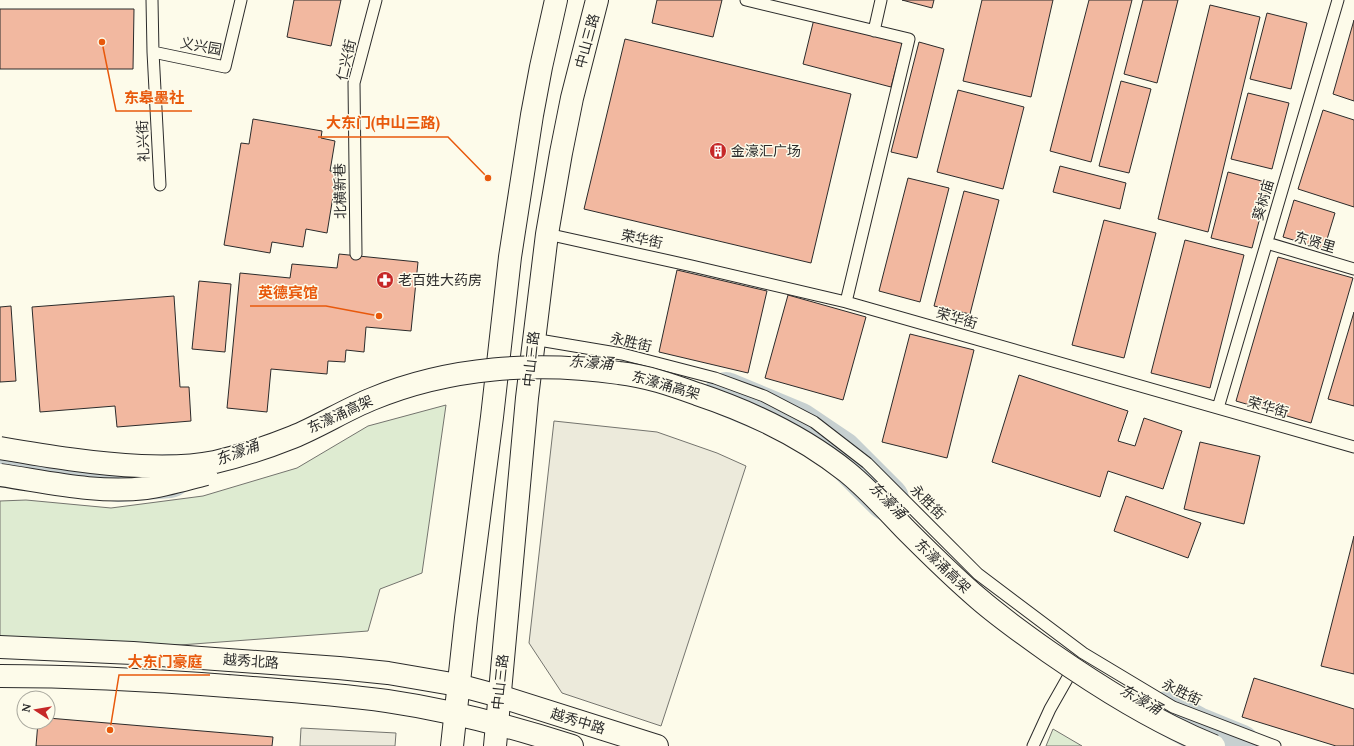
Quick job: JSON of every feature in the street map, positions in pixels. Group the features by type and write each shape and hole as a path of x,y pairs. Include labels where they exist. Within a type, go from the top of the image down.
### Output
{"main road":[{"path":"452,746 454,714 511,250 526,150 541,67 556,0"},
{"name":"中山三路","path":"495,746 527,398 547,234 572,98 597,0"},
{"name":"东濠涌高架","path":"0,448 90,463 113,465 158,467 196,465 215,462 262,448 294,436 374,398 400,388 442,377 494,369 519,368 585,369 642,377 714,399 769,423 805,443 836,464 856,480 942,566 980,601 1026,636 1118,697 1214,746"},
{"name":"东濠涌高架","path":"0,475 93,489 146,488 211,473 246,461 290,449 392,403 464,377 506,372 567,371 608,374 646,380 716,402 780,431 810,449 850,479 950,577 979,604 1011,629 1111,696 1157,722 1207,746"},
{"name":"越秀北路","path":"0,647 133,653 339,668 388,673 458,685 499,696"},
{"name":"越秀北路","path":"0,676 48,676 160,681 275,689 388,702 454,714 496,724"},
{"name":"越秀中路","path":"499,696 657,746"},
{"name":"越秀中路","path":"496,724 572,746"}],"lane":[{"name":"礼兴街","path":"152,0 153,52 160,185"},
{"name":"义兴园","path":"153,52 225,67 240,0"},
{"name":"仁兴街","path":"355,127 354,83 376,0"},
{"path":"746,0 909,39 846,302"},
{"path":"874,31 881,0"},
{"name":"葵树庙","path":"1218,408 1338,0"},
{"name":"北横新巷","path":"355,127 356,254"},
{"name":"荣华街","path":"547,234 846,302 1354,447"},
{"name":"东贤里","path":"1267,243 1354,269"},
{"name":"永胜街","path":"533,339 622,354 715,378 764,396 814,422 867,463 978,574 1081,655 1173,707 1275,746"},
{"path":"1033,746 1050,709 1081,655"}],"green space":[{"path":"446,405 422,573 380,589 368,631 180,645 0,642 0,501 26,500 111,508 203,496 297,468 368,426"},
{"path":"1053,729 1082,746 1046,746"}],"shaded area":[{"path":"554,421 657,432 717,453 746,466 661,726 562,693 529,643"},
{"path":"301,728 396,733 395,746 300,746"}],"building":[{"path":"294,0 341,0 331,46 287,37"},
{"path":"657,0 722,0 713,37 652,23"},
{"path":"902,0 934,0 932,8"},
{"path":"982,0 1053,0 1031,97 963,81"},
{"path":"1089,0 1132,0 1091,162 1050,151"},
{"path":"1143,0 1178,0 1157,83 1124,74"},
{"path":"1210,5 1260,17 1208,232 1158,219"},
{"path":"0,9 134,9 133,69 0,69"},
{"path":"1267,13 1307,23 1291,89 1250,79"},
{"path":"814,19 903,42 891,87 803,64"},
{"path":"1354,20 1354,101 1333,94"},
{"name":"金濠汇广场","path":"625,39 851,94 811,263 584,209"},
{"path":"919,42 944,49 917,158 891,152"},
{"path":"1121,81 1151,89 1129,173 1099,166"},
{"path":"958,90 1024,107 1003,189 937,172"},
{"path":"1248,93 1289,103 1272,169 1231,159"},
{"path":"1323,110 1354,120 1354,207 1298,189"},
{"path":"253,119 322,131 321,138 335,141 330,171 337,172 327,233 306,229 303,247 272,242 270,253 224,245 241,143 249,144"},
{"path":"1060,166 1126,183 1120,209 1053,192"},
{"path":"1228,172 1269,183 1252,248 1211,238"},
{"path":"908,178 949,188 920,302 879,291"},
{"path":"964,191 999,200 970,314 934,306"},
{"path":"1294,200 1335,213 1324,249 1283,237"},
{"path":"1104,220 1156,233 1124,358 1072,345"},
{"path":"1185,240 1244,255 1210,388 1151,373"},
{"path":"339,254 418,262 411,331 366,327 364,352 346,350 345,362 328,361 327,374 271,369 267,412 227,408 240,273 290,278 292,264 337,268"},
{"path":"1278,257 1353,278 1311,423 1236,401"},
{"path":"677,270 767,291 748,373 659,352"},
{"path":"199,281 231,284 225,352 192,349"},
{"path":"788,295 866,317 843,400 765,378"},
{"path":"174,296 180,387 189,387 191,421 117,427 115,406 40,412 32,307"},
{"path":"11,306 16,381 0,382 0,307"},
{"path":"1354,312 1354,406 1328,399"},
{"path":"910,334 974,350 947,458 882,442"},
{"path":"1019,375 1128,411 1118,441 1135,446 1144,418 1182,431 1163,489 1108,471 1100,497 992,462"},
{"path":"1200,442 1260,456 1244,524 1184,509"},
{"path":"1126,496 1201,523 1188,558 1114,531"},
{"path":"1354,536 1354,674 1321,666"},
{"path":"1254,678 1354,709 1354,746 1336,746 1242,717"},
{"path":"56,719 273,737 272,746 36,746 37,730 56,730"}],"waterway":[{"name":"东濠涌","path":"726,394 798,424 841,453 887,499"},
{"name":"东濠涌","path":"0,460 8,460 119,480 170,476"},
{"name":"东濠涌","path":"1167,713 1195,728 1239,746"}],"place":[{"name":"东皋墨社","path":"102,42"},
{"name":"金濠汇广场","path":"718,151"},
{"name":"大东门(中山三路)","path":"488,178"},
{"name":"老百姓大药房","path":"385,280"},
{"name":"英德宾馆","path":"379,316"},
{"name":"大东门豪庭","path":"110,730"}]}
